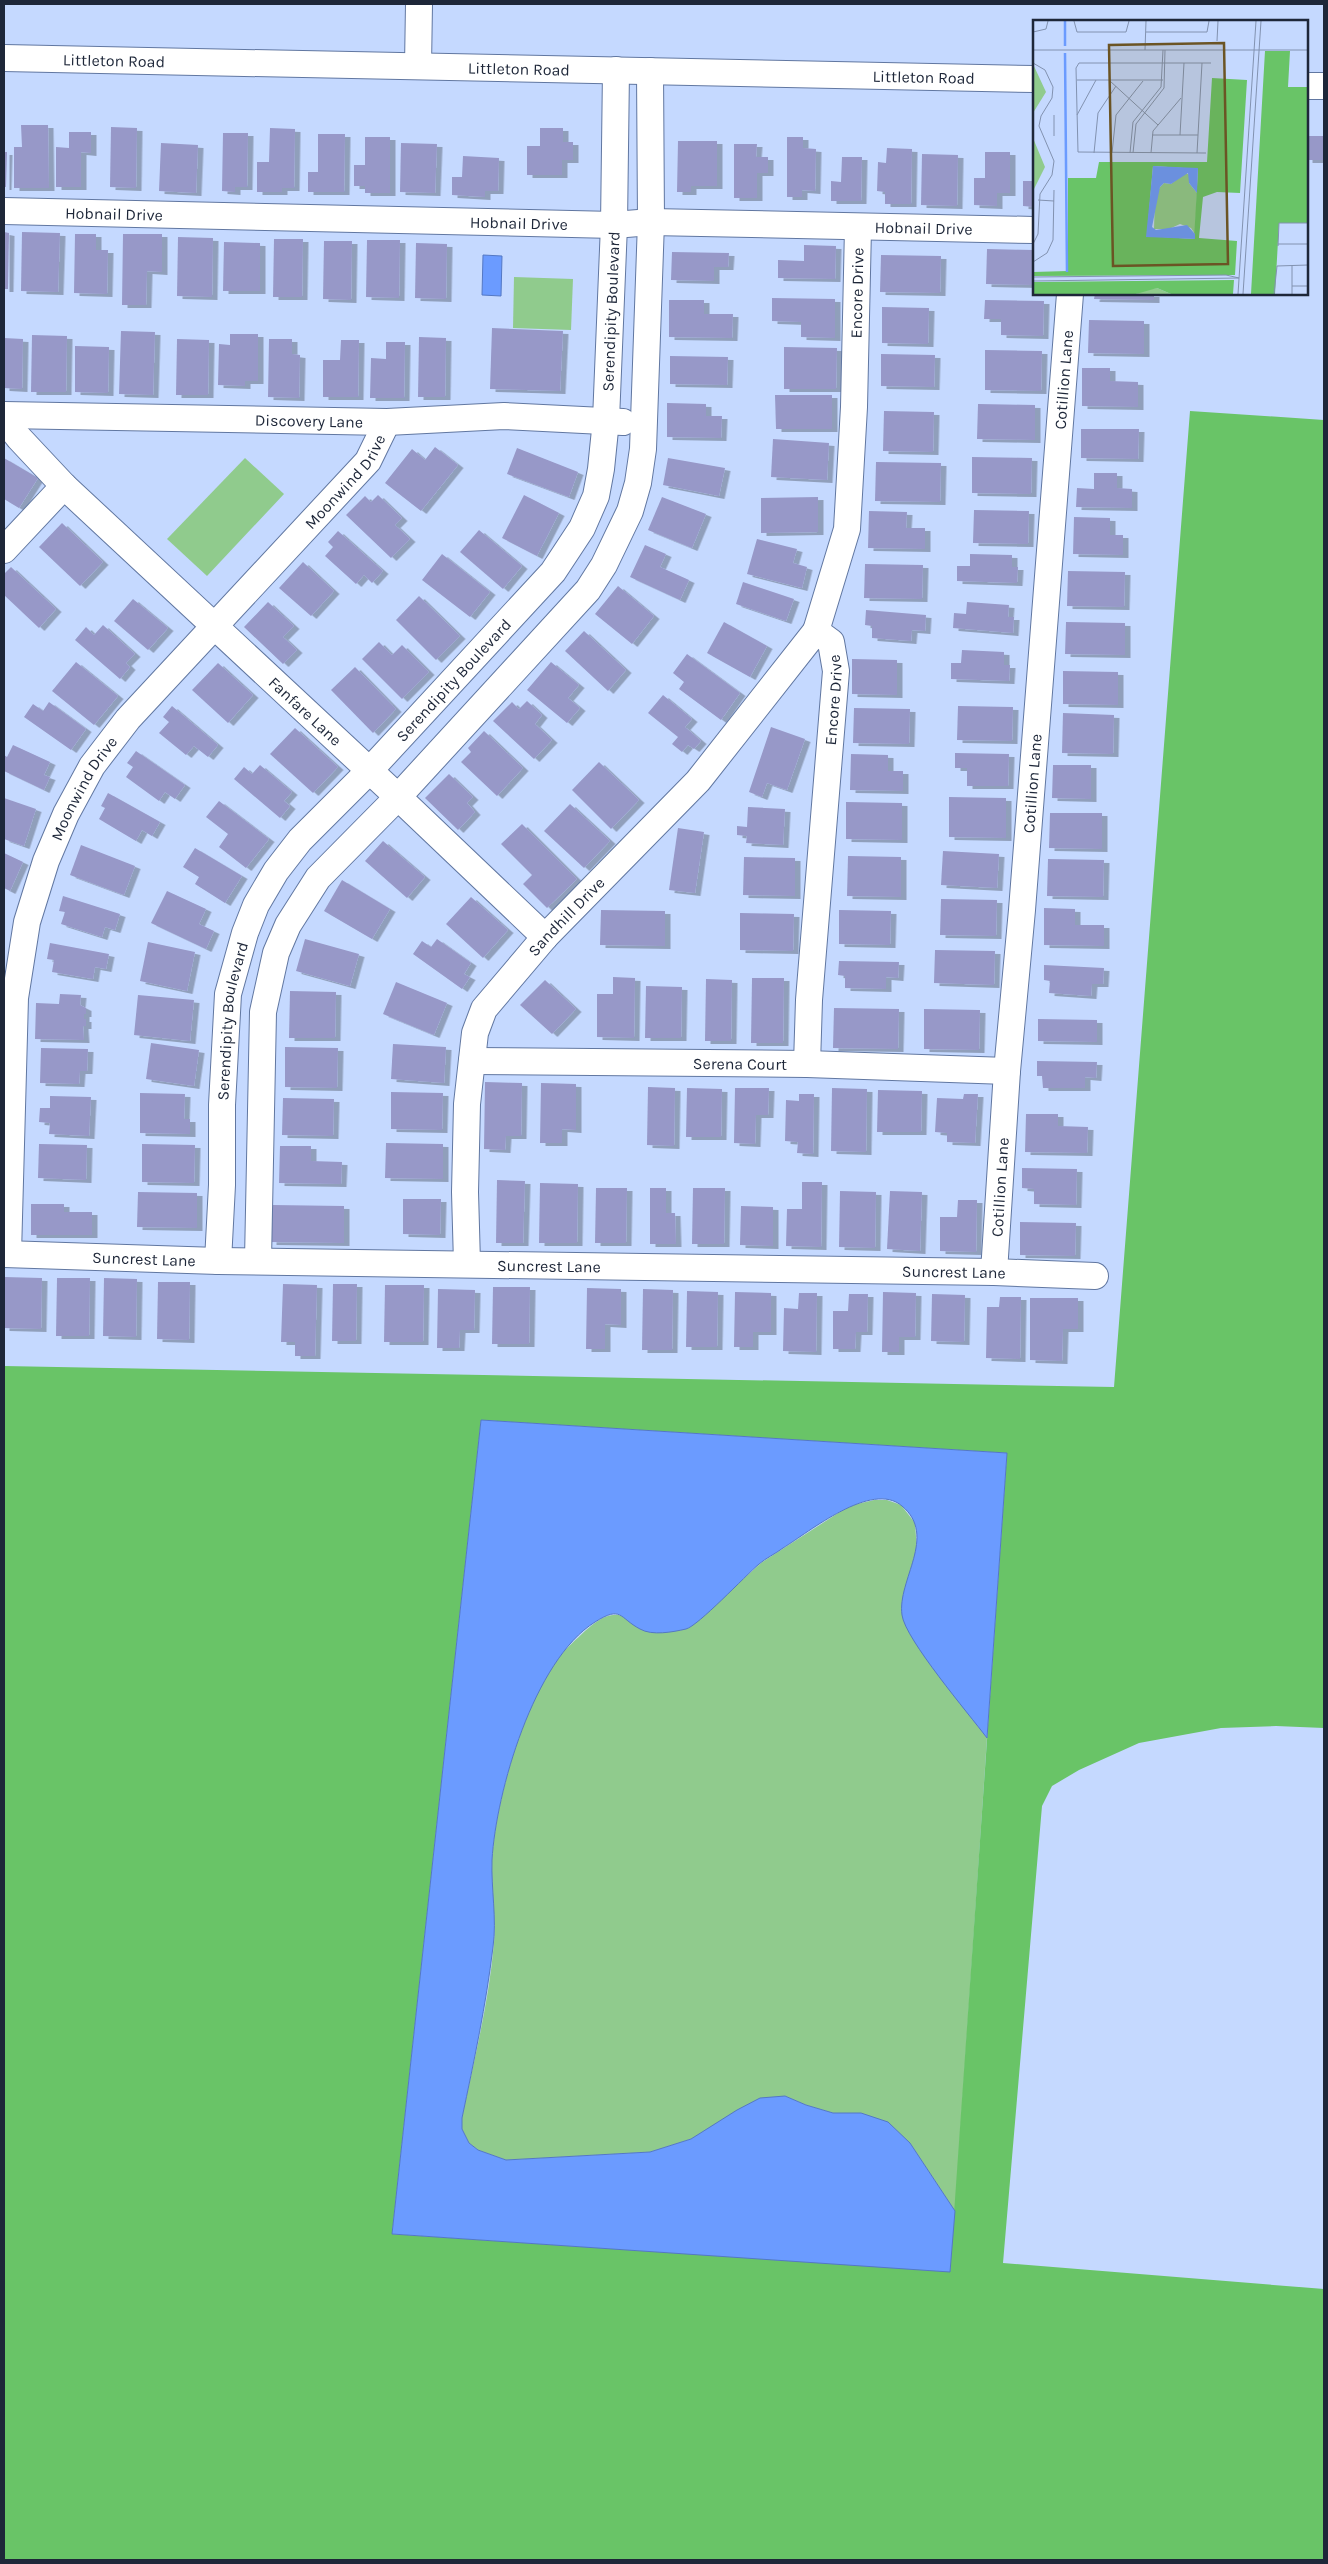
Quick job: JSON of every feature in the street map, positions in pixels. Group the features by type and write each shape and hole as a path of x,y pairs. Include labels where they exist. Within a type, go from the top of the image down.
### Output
{"street":[{"path":"418,66 419,4"},
{"name":"Littleton Road","path":"4,58 1033,80"},
{"name":"Serendipity Boulevard","path":"218,1261 224,1025 228,994 235,964 256,905 276,871 300,840 370,770 553,572 568,552 582,528 596,496 606,420 614,225 616,70"},
{"name":"Serendipity Boulevard","path":"258,1260 263,1012 276,953 288,925 318,878 398,797 588,590 604,565 630,511 643,449 652,222 650,71"},
{"path":"1308,86 1324,86"},
{"name":"Hobnail Drive","path":"4,211 614,225 652,222 858,228 1033,230"},
{"name":"Encore Drive","path":"807,1064 809,1000 836,671 831,642 816,631 848,529 854,407 858,228"},
{"name":"Cotillion Lane","path":"994,1272 1007,1071 1022,910 1070,295"},
{"name":"Discovery Lane","path":"4,417 387,422 504,416 643,423"},
{"name":"Fanfare Lane","path":"4,417 19,438 64,486 370,770 545,937"},
{"name":"Moonwind Drive","path":"6,1254 15,998 27,922 38,884 66,814 92,766 128,719 368,461 387,422"},
{"path":"4,550 64,486"},
{"name":"Sandhill Drive","path":"467,1263 465,1192 467,1104 475,1033 484,1009 545,937 698,781 816,631"},
{"name":"Serena Court","path":"472,1061 807,1064 1007,1071"},
{"name":"Suncrest Lane","path":"6,1254 218,1261 258,1260 994,1272 1095,1276"}],"green space":[{"path":"514,277 573,279 571,330 513,328"},
{"path":"1190,411 1324,420 1324,1728 1276,1726 1221,1728 1139,1743 1079,1770 1052,1786 1042,1806 1003,2263 1324,2289 1324,2560 4,2560 4,1366 1114,1387","holes":["481,1420 1007,1453 950,2271 392,2234"]},
{"path":"245,458 284,494 207,576 167,539"},
{"path":"874,1500 887,1500 901,1505 915,1523 917,1551 912,1567 929,1663 987,1738 955,2211 910,2143 861,2113 833,2113 785,2096 691,2139 650,2152 506,2160 478,2150 469,2143 462,2129 462,2118 481,2031 492,1965 494,1912 492,1860 495,1836 505,1782 523,1727 546,1677 565,1650 600,1619 617,1615 628,1619 689,1628 761,1563 849,1506"}],"water":[{"path":"483,255 502,256 501,296 482,295"},
{"path":"481,1420 1007,1453 987,1738 925,1658 906,1626 902,1615 902,1601 917,1544 916,1531 912,1518 902,1506 889,1500 874,1499 858,1504 824,1521 762,1562 711,1610 686,1629 669,1632 650,1632 640,1629 620,1615 610,1614 595,1622 573,1640 554,1666 537,1696 522,1730 501,1799 492,1860 493,1947 483,2012 462,2118 462,2129 469,2143 478,2150 506,2160 650,2152 691,2139 760,2098 785,2096 833,2113 861,2113 888,2122 910,2143 955,2211 950,2272 392,2234"}],"building":[{"path":"21,125 48,125 49,188 14,188 14,147 22,147"},
{"path":"111,127 137,128 136,188 110,187"},
{"path":"270,128 295,129 294,188 282,188 282,192 257,192 257,162 269,162"},
{"path":"540,128 563,128 563,142 573,142 573,160 562,160 562,175 527,175 527,146 540,146"},
{"path":"69,132 91,132 91,153 81,152 81,187 56,187 56,147 69,148"},
{"path":"223,133 248,133 247,187 235,187 235,192 222,191"},
{"path":"318,134 345,134 344,192 308,192 308,172 318,172"},
{"path":"1308,136 1324,136 1324,160 1308,160"},
{"path":"365,137 390,137 390,193 365,193 365,186 354,186 354,165 365,165"},
{"path":"787,137 803,137 803,148 816,149 815,191 802,190 802,197 787,197"},
{"path":"678,141 717,141 717,186 691,186 691,192 677,192"},
{"path":"161,143 198,145 196,193 159,191"},
{"path":"401,143 437,144 435,193 400,192"},
{"path":"734,144 757,144 756,157 768,157 768,173 757,173 757,198 734,198"},
{"path":"887,148 912,149 911,204 885,204 885,192 877,191 878,162 886,163"},
{"path":"4,152 7,152 6,187 4,187"},
{"path":"985,152 1010,152 1010,193 997,193 997,206 974,205 974,178 985,178"},
{"path":"922,154 958,155 957,206 921,205"},
{"path":"463,156 499,158 498,191 485,191 485,197 452,195 452,177 462,177"},
{"path":"842,157 862,157 861,201 831,201 831,181 841,182"},
{"path":"1023,181 1033,181 1033,207 1023,206"},
{"path":"4,232 9,233 8,289 4,289"},
{"path":"22,232 60,233 58,292 21,291"},
{"path":"75,234 96,234 96,250 108,250 107,294 74,293"},
{"path":"123,234 162,234 162,272 147,271 146,305 122,305"},
{"path":"178,237 213,238 212,297 177,296"},
{"path":"274,239 303,239 302,297 273,297"},
{"path":"367,240 400,240 399,298 366,297"},
{"path":"324,241 352,241 351,300 323,299"},
{"path":"224,242 260,243 260,291 223,291"},
{"path":"416,243 447,244 446,299 415,298"},
{"path":"804,245 836,246 835,279 778,278 778,260 804,261"},
{"path":"987,249 1033,250 1033,285 986,284"},
{"path":"672,252 729,253 728,267 714,267 714,281 671,280"},
{"path":"881,255 941,256 940,293 880,292"},
{"path":"1095,295 1154,295 1154,300 1094,299"},
{"path":"772,298 835,299 835,338 801,337 801,322 772,321"},
{"path":"669,300 704,300 704,314 733,314 732,338 669,337"},
{"path":"985,300 1044,301 1043,336 1001,335 1001,319 984,319"},
{"path":"882,307 929,308 928,344 882,343"},
{"path":"1089,320 1144,321 1144,354 1088,353"},
{"path":"492,328 563,331 560,391 490,389"},
{"path":"121,331 155,332 153,395 119,394"},
{"path":"230,334 258,334 258,381 245,381 245,386 218,385 219,344 230,345"},
{"path":"32,335 67,336 66,392 31,392"},
{"path":"419,337 446,338 445,397 418,397"},
{"path":"4,338 23,339 22,389 4,388"},
{"path":"177,339 209,340 208,395 176,395"},
{"path":"269,339 292,339 292,354 300,355 299,398 268,397"},
{"path":"341,340 359,340 358,397 323,397 323,360 340,360"},
{"path":"386,342 405,342 404,398 370,398 371,358 386,359"},
{"path":"75,346 109,347 108,393 75,392"},
{"path":"784,347 837,348 836,389 784,389"},
{"path":"985,350 1042,351 1041,391 985,390"},
{"path":"881,354 935,355 934,387 881,386"},
{"path":"670,356 728,357 727,385 670,384"},
{"path":"1082,368 1110,368 1110,381 1138,382 1138,407 1082,406"},
{"path":"775,395 832,395 832,429 776,429"},
{"path":"667,403 706,404 706,416 722,416 721,438 667,437"},
{"path":"978,404 1035,405 1035,440 977,439"},
{"path":"884,411 934,412 933,452 883,451"},
{"path":"1081,429 1139,429 1138,459 1081,458"},
{"path":"773,439 829,443 827,480 771,477"},
{"path":"435,447 458,465 421,511 385,483 412,449 425,460"},
{"path":"517,448 578,472 569,497 507,474"},
{"path":"972,457 1032,458 1031,494 972,493"},
{"path":"4,458 38,478 19,508 4,499"},
{"path":"668,458 725,468 719,496 663,485"},
{"path":"876,462 941,463 940,502 875,501"},
{"path":"1094,473 1117,473 1117,488 1132,489 1132,508 1076,507 1077,488 1094,489"},
{"path":"378,495 402,518 395,525 410,539 391,558 346,515 365,496 371,502"},
{"path":"524,495 559,513 537,556 502,538"},
{"path":"662,497 706,514 692,548 648,530"},
{"path":"818,497 818,532 761,533 761,498"},
{"path":"974,510 1029,511 1028,544 973,543"},
{"path":"869,511 907,512 906,528 925,528 925,549 868,548"},
{"path":"1074,517 1110,518 1110,535 1123,535 1123,555 1073,554"},
{"path":"62,523 103,562 80,586 39,547"},
{"path":"479,530 522,566 503,589 460,552"},
{"path":"338,531 383,571 372,583 364,575 356,584 325,556 333,547 328,542"},
{"path":"757,539 797,549 793,563 807,567 802,588 747,574"},
{"path":"645,545 666,554 660,567 689,580 680,600 630,577"},
{"path":"442,554 490,592 470,617 422,580"},
{"path":"970,554 1012,555 1012,567 1018,567 1017,583 957,581 957,566 970,566"},
{"path":"303,562 334,591 311,616 279,588"},
{"path":"865,564 923,565 922,599 864,598"},
{"path":"11,567 56,609 39,628 4,595 4,574"},
{"path":"1068,571 1125,572 1124,607 1067,606"},
{"path":"743,582 794,599 786,621 736,604"},
{"path":"618,586 654,616 632,644 595,614"},
{"path":"419,596 460,636 436,660 396,620"},
{"path":"133,599 168,628 148,650 114,621"},
{"path":"268,602 294,626 283,637 297,650 283,664 244,627"},
{"path":"967,602 1009,605 1008,617 1014,617 1013,633 953,628 954,613 966,614"},
{"path":"866,610 926,615 925,631 912,630 911,641 872,638 872,626 865,625"},
{"path":"724,622 767,646 750,677 707,653"},
{"path":"1066,622 1125,623 1125,655 1065,654"},
{"path":"103,625 135,654 126,663 130,667 120,679 75,640 86,627 94,635"},
{"path":"584,631 626,670 608,691 565,651"},
{"path":"379,642 392,655 402,645 429,672 402,699 362,659"},
{"path":"962,650 1004,652 1004,665 1010,665 1009,681 951,679 951,663 961,663"},
{"path":"687,654 740,693 721,720 679,689 684,682 673,673"},
{"path":"852,659 897,660 897,695 852,694"},
{"path":"76,662 118,696 94,725 52,691"},
{"path":"551,662 579,685 568,698 580,708 567,723 527,690"},
{"path":"218,663 253,695 228,723 192,690"},
{"path":"355,667 396,709 373,733 331,690"},
{"path":"1063,671 1118,672 1118,705 1063,704"},
{"path":"663,695 692,719 685,727 701,741 694,749 688,745 682,752 672,744 678,737 648,713"},
{"path":"527,701 542,715 535,724 552,740 534,759 493,721 512,702 519,709"},
{"path":"49,702 86,729 71,750 24,717 33,704 43,711"},
{"path":"172,706 218,745 208,757 194,746 186,755 159,733 169,722 163,717"},
{"path":"958,706 1013,707 1012,741 957,740"},
{"path":"854,708 910,709 909,744 853,743"},
{"path":"1063,713 1114,715 1113,754 1062,753"},
{"path":"771,727 805,739 787,790 767,783 762,797 749,792"},
{"path":"295,728 338,767 313,793 270,754"},
{"path":"484,731 523,768 497,796 461,762 471,752 468,748"},
{"path":"13,745 50,762 44,775 50,777 44,790 4,771 4,755 7,757"},
{"path":"136,751 185,785 175,799 165,792 159,801 126,777 133,767 127,763"},
{"path":"955,753 1009,754 1008,786 967,786 967,768 955,768"},
{"path":"851,754 888,755 888,771 903,771 903,791 850,790"},
{"path":"599,762 639,800 611,829 572,790"},
{"path":"260,765 292,792 284,801 290,806 280,818 234,779 244,767 252,774"},
{"path":"1053,765 1091,765 1091,799 1052,798"},
{"path":"449,774 473,797 467,803 475,812 458,830 425,798"},
{"path":"108,793 160,822 152,836 142,830 136,841 99,819 105,808 101,806"},
{"path":"949,797 1006,798 1006,838 949,837"},
{"path":"4,798 36,809 24,846 4,839"},
{"path":"219,801 269,839 246,868 219,847 228,834 206,817"},
{"path":"846,802 902,803 902,840 846,839"},
{"path":"570,804 610,841 584,868 544,831"},
{"path":"748,807 785,809 783,845 746,843 747,836 737,835 737,826 747,827"},
{"path":"1050,813 1102,813 1102,849 1049,848"},
{"path":"522,824 577,879 547,908 523,884 532,875 501,844"},
{"path":"678,828 704,832 695,893 669,890"},
{"path":"383,841 425,877 407,898 365,861"},
{"path":"81,845 135,866 124,895 70,875"},
{"path":"195,848 242,876 225,903 195,884 199,877 183,867"},
{"path":"943,851 999,854 997,888 941,885"},
{"path":"4,853 23,862 10,891 4,888"},
{"path":"848,856 901,857 901,897 847,896"},
{"path":"744,857 795,858 795,896 743,895"},
{"path":"1048,859 1104,860 1103,897 1047,896"},
{"path":"342,880 390,909 372,939 324,911"},
{"path":"167,891 206,909 199,924 214,931 206,949 151,923"},
{"path":"63,896 120,914 115,930 105,927 102,937 61,924 65,912 59,911"},
{"path":"471,897 508,930 483,958 446,924"},
{"path":"941,899 997,900 996,936 940,935"},
{"path":"1044,908 1075,909 1075,925 1104,925 1104,946 1044,945"},
{"path":"601,910 665,911 665,946 600,945"},
{"path":"839,910 891,911 890,945 839,944"},
{"path":"740,913 794,914 793,951 740,950"},
{"path":"305,939 359,954 350,986 296,971"},
{"path":"437,939 471,963 464,974 470,977 462,989 413,954 422,941 431,947"},
{"path":"148,942 195,952 187,991 140,981"},
{"path":"50,943 109,954 106,969 95,967 93,979 52,972 54,960 47,959"},
{"path":"935,950 995,951 994,985 934,983"},
{"path":"839,961 899,962 898,978 886,977 886,989 845,988 845,976 838,975"},
{"path":"1044,965 1104,968 1103,984 1092,984 1091,996 1049,993 1050,981 1044,980"},
{"path":"613,977 635,978 634,1038 597,1037 597,994 613,994"},
{"path":"752,978 784,978 783,1043 751,1043"},
{"path":"706,979 732,980 731,1041 705,1041"},
{"path":"545,980 576,1009 552,1034 520,1005"},
{"path":"396,982 447,1003 434,1035 383,1014"},
{"path":"646,986 682,987 681,1038 645,1038"},
{"path":"290,991 336,992 335,1038 289,1038"},
{"path":"60,994 81,995 80,1005 86,1008 84,1019 86,1019 86,1026 83,1026 84,1040 35,1039 36,1003 59,1004"},
{"path":"138,995 194,1000 190,1041 134,1035"},
{"path":"834,1008 899,1009 898,1049 833,1048"},
{"path":"924,1009 980,1010 979,1050 924,1049"},
{"path":"1038,1019 1097,1020 1097,1042 1038,1041"},
{"path":"151,1043 199,1050 194,1086 146,1079"},
{"path":"393,1044 446,1047 444,1083 391,1079"},
{"path":"285,1047 338,1048 337,1088 285,1087"},
{"path":"41,1048 88,1049 87,1071 80,1071 79,1084 40,1083"},
{"path":"1037,1061 1097,1062 1096,1078 1085,1077 1085,1088 1043,1088 1042,1076 1037,1076"},
{"path":"485,1082 522,1083 521,1136 506,1136 505,1150 484,1149"},
{"path":"541,1083 576,1084 576,1130 562,1129 562,1143 540,1143"},
{"path":"648,1087 675,1088 674,1146 647,1145"},
{"path":"687,1088 722,1089 721,1137 686,1137"},
{"path":"735,1088 769,1088 768,1115 756,1115 755,1144 734,1143"},
{"path":"832,1088 867,1089 866,1152 831,1151"},
{"path":"878,1090 922,1091 921,1132 877,1132"},
{"path":"391,1092 443,1093 442,1130 391,1129"},
{"path":"140,1093 185,1094 184,1119 190,1119 190,1134 140,1133"},
{"path":"799,1094 814,1094 813,1154 797,1153 798,1142 785,1141 786,1100 799,1101"},
{"path":"964,1094 978,1094 975,1143 947,1142 947,1133 935,1132 937,1098 963,1099"},
{"path":"50,1096 91,1097 89,1136 49,1134 50,1123 39,1122 40,1108 50,1108"},
{"path":"283,1098 334,1099 333,1136 282,1135"},
{"path":"1026,1114 1058,1114 1058,1126 1088,1127 1087,1153 1025,1152"},
{"path":"386,1143 443,1144 443,1179 385,1178"},
{"path":"39,1144 87,1145 86,1180 38,1178"},
{"path":"142,1144 195,1145 194,1183 142,1182"},
{"path":"280,1146 311,1146 311,1161 342,1162 341,1184 279,1183"},
{"path":"1022,1168 1077,1169 1076,1205 1034,1204 1034,1189 1022,1188"},
{"path":"497,1180 525,1181 523,1243 496,1243"},
{"path":"802,1182 822,1182 821,1247 786,1246 787,1209 802,1209"},
{"path":"540,1183 578,1184 577,1243 539,1243"},
{"path":"596,1188 627,1188 626,1243 595,1243"},
{"path":"650,1188 666,1188 666,1213 675,1213 676,1244 650,1244"},
{"path":"693,1188 725,1188 724,1244 692,1244"},
{"path":"840,1191 876,1192 875,1248 839,1247"},
{"path":"890,1191 922,1192 920,1251 887,1249"},
{"path":"138,1192 197,1193 197,1228 137,1227"},
{"path":"403,1199 441,1199 440,1235 403,1234"},
{"path":"958,1200 977,1200 976,1252 940,1251 940,1217 957,1217"},
{"path":"31,1204 64,1204 64,1212 92,1212 92,1235 31,1235"},
{"path":"272,1205 344,1206 344,1243 271,1242"},
{"path":"741,1206 773,1207 773,1246 740,1245"},
{"path":"1020,1222 1076,1223 1075,1256 1020,1255"},
{"path":"4,1277 42,1278 41,1329 4,1328"},
{"path":"57,1278 90,1278 89,1336 56,1336"},
{"path":"104,1278 137,1279 136,1337 103,1336"},
{"path":"158,1282 190,1282 189,1340 157,1339"},
{"path":"283,1284 317,1285 315,1356 295,1356 295,1342 281,1342"},
{"path":"333,1284 357,1284 356,1341 332,1341"},
{"path":"385,1285 424,1285 423,1342 384,1342"},
{"path":"493,1287 530,1287 529,1344 492,1344"},
{"path":"587,1288 621,1289 621,1325 605,1324 605,1349 586,1349"},
{"path":"438,1289 475,1290 474,1330 460,1330 459,1348 437,1348"},
{"path":"643,1289 673,1290 672,1350 642,1350"},
{"path":"687,1291 718,1292 717,1347 686,1347"},
{"path":"735,1292 771,1293 771,1332 753,1332 753,1347 734,1347"},
{"path":"883,1292 916,1293 915,1337 899,1337 899,1352 882,1352"},
{"path":"799,1293 817,1293 816,1352 783,1351 784,1308 798,1309"},
{"path":"849,1294 868,1294 867,1332 856,1332 855,1349 833,1349 833,1311 848,1311"},
{"path":"932,1294 965,1295 964,1342 931,1341"},
{"path":"1000,1297 1021,1297 1020,1359 986,1358 987,1307 999,1307"},
{"path":"1030,1298 1078,1298 1078,1329 1063,1329 1062,1361 1030,1360"}]}
